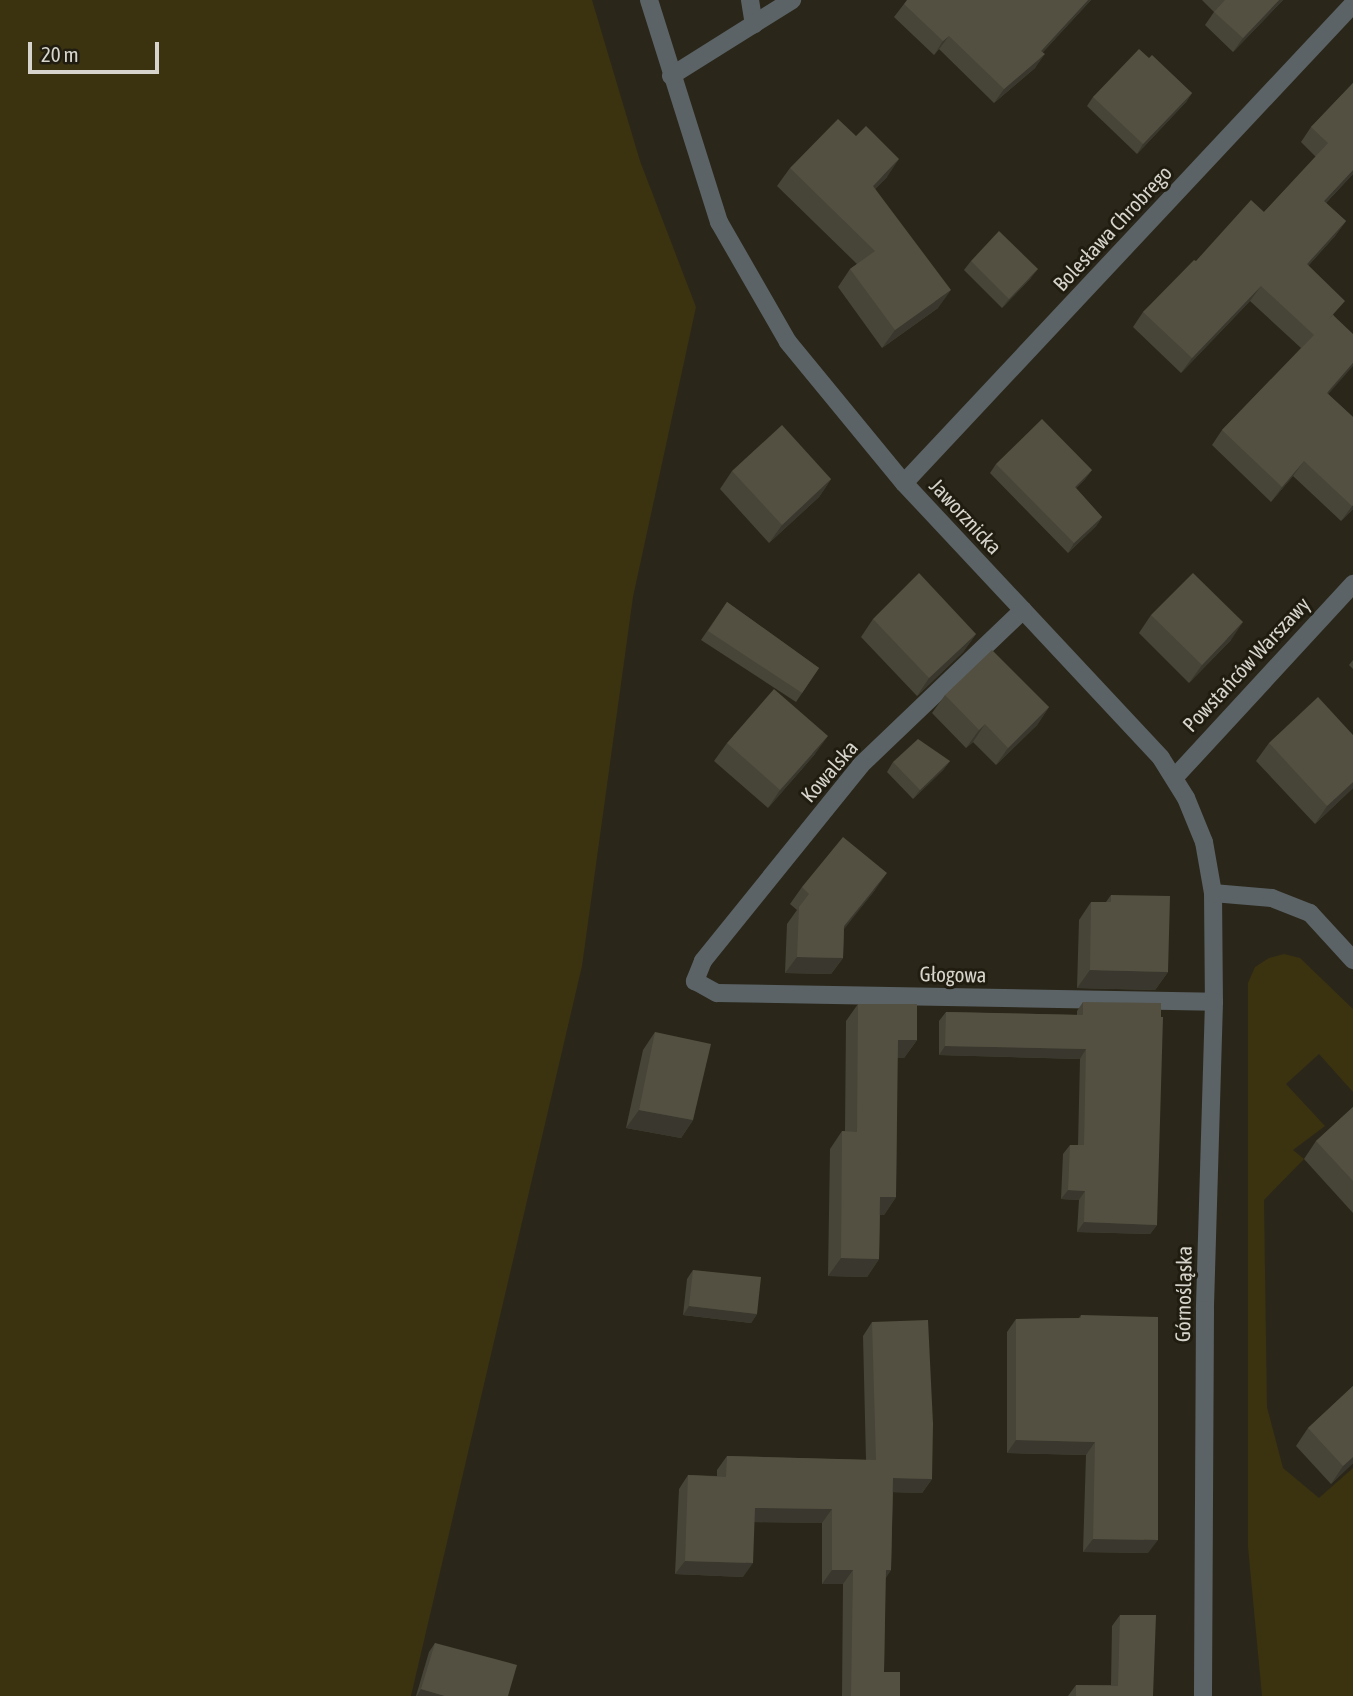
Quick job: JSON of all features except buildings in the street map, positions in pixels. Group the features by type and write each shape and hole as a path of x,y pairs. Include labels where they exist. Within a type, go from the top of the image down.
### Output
{"street":[{"name":"Jaworznicka","path":"649,0 719,222 750,281 788,342 904,483 1161,758 1175,777 1204,842 1213,893"},
{"path":"750,0 754,25"},
{"path":"671,76 792,0"},
{"name":"Bolesława Chrobrego","path":"904,483 1353,4"},
{"name":"Powstańców Warszawy","path":"1175,777 1193,754 1353,584"},
{"name":"Kowalska","path":"695,981 703,961 861,765 1023,610"},
{"path":"1213,893 1272,898 1310,913 1353,960"},
{"name":"Górnośląska","path":"1203,1696 1205,1310 1214,1002 1213,893"},
{"name":"Głogowa","path":"695,981 717,993 1214,1002"}],"shaded area":[{"path":"0,0 592,0 640,161 696,307 633,597 582,966 411,1696 0,1696"},
{"path":"1284,954 1300,958 1353,1009 1353,1092 1319,1054 1286,1084 1325,1126 1293,1150 1304,1159 1264,1200 1267,1407 1283,1468 1319,1498 1353,1468 1353,1696 1262,1696 1248,1547 1248,983 1255,967 1269,958"}]}
